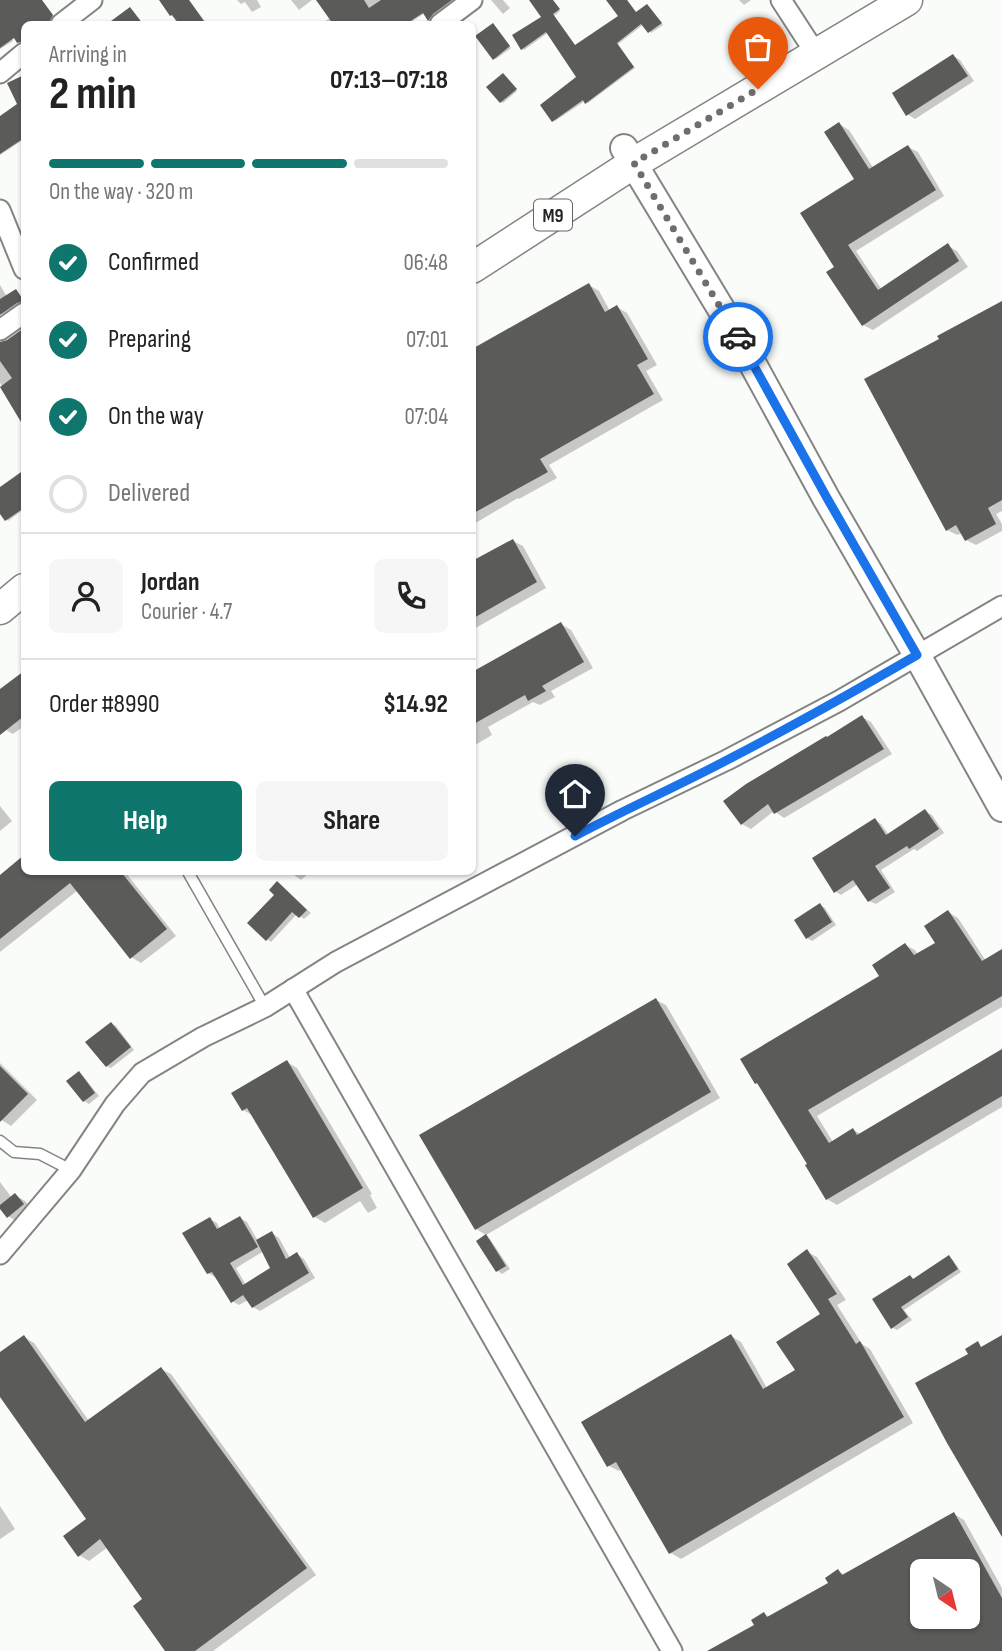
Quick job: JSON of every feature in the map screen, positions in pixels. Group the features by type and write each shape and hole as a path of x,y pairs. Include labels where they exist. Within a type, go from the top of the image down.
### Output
{"main road":[{"name":"M9","path":"811,46 870,0"},
{"name":"M9","path":"476,243 811,46 907,0"},
{"name":"M9","path":"476,265 629,155"},
{"path":"0,609 21,592"},
{"path":"0,632 21,614"}],"street":[{"path":"65,21 92,0"},
{"path":"444,21 472,0"},
{"path":"781,0 811,46"},
{"path":"0,73 21,56"},
{"path":"629,155 738,337 1002,808"},
{"path":"0,210 21,262"},
{"path":"0,330 21,315"},
{"path":"0,1254 71,1170 115,1104 142,1073 203,1037 265,1007 337,962 623,810 727,760 839,701 1002,606"},
{"path":"293,989 671,1651"}],"lane":[{"path":"190,875 265,1007"},
{"path":"0,1141 14,1152 40,1154 71,1170"}],"building":[{"path":"0,0 42,0 53,15 50,21 21,21 21,42 17,43 14,38 0,48"},
{"path":"159,0 189,0 204,21 177,21"},
{"path":"316,0 364,0 369,8 381,0 452,0 428,21 423,13 411,21 331,21"},
{"path":"529,0 553,0 560,9 553,14 575,45 618,16 606,0 627,0 636,12 647,4 662,23 648,33 641,24 617,43 634,67 585,104 583,100 552,122 540,105 576,77 546,32 521,50 512,35 541,17"},
{"path":"130,7 141,21 111,21"},
{"path":"493,23 510,46 493,60 476,35"},
{"path":"953,54 968,76 906,116 892,93"},
{"path":"503,73 517,89 500,103 486,87"},
{"path":"21,76 21,140 0,154 0,116 17,104 7,83"},
{"path":"839,122 869,169 908,145 936,190 848,245 878,290 948,243 959,261 862,326 826,272 834,267 800,213 854,179 824,132"},
{"path":"589,283 605,312 617,305 648,359 637,365 654,394 540,459 548,472 476,512 476,347"},
{"path":"16,289 21,302 0,315 0,299"},
{"path":"1002,301 1002,500 988,508 996,524 965,541 956,525 946,531 864,379"},
{"path":"21,330 21,422 0,387 12,378 0,361 0,342"},
{"path":"21,472 21,510 5,521 0,514 0,487"},
{"path":"513,539 537,582 476,617 476,559"},
{"path":"561,622 584,662 542,686 546,691 528,701 525,695 476,723 476,670"},
{"path":"21,673 21,718 0,735 0,689"},
{"path":"862,715 884,749 774,814 768,804 741,825 723,801 746,784"},
{"path":"925,809 939,829 909,849 907,846 875,866 890,888 868,902 853,880 834,893 812,858 875,818 886,835"},
{"path":"21,858 21,875 123,875 167,929 130,959 70,883 0,939 0,875"},
{"path":"277,881 307,910 299,918 292,912 266,941 247,923 274,895 269,890"},
{"path":"820,903 832,922 806,939 794,920"},
{"path":"948,910 982,961 1002,949 1002,996 808,1110 829,1143 853,1128 857,1135 1002,1049 1002,1096 826,1200 805,1165 807,1164 740,1059 879,976 872,965 905,943 914,955 935,943 924,926"},
{"path":"656,998 711,1092 475,1230 419,1135"},
{"path":"111,1022 131,1047 106,1067 85,1042"},
{"path":"287,1060 363,1188 313,1218 247,1108 242,1111 231,1093"},
{"path":"0,1066 28,1094 0,1122"},
{"path":"79,1071 95,1093 83,1102 66,1081"},
{"path":"15,1193 24,1204 7,1218 0,1205"},
{"path":"240,1216 258,1247 230,1263 243,1285 270,1268 256,1240 272,1231 286,1259 297,1252 309,1273 252,1308 243,1295 231,1303 212,1272 207,1274 182,1233 210,1217 217,1229"},
{"path":"486,1234 506,1266 496,1272 476,1241"},
{"path":"807,1249 837,1294 828,1299 856,1344 860,1341 904,1417 669,1554 616,1462 607,1467 581,1422 731,1334 763,1389 795,1370 776,1342 820,1314 787,1264"},
{"path":"949,1255 958,1269 901,1307 908,1317 891,1329 872,1299 910,1275 913,1279"},
{"path":"24,1335 85,1422 161,1367 307,1568 195,1651 165,1651 133,1606 142,1599 100,1539 78,1557 63,1536 86,1519 0,1397 0,1352"},
{"path":"1002,1335 1002,1537 915,1383 968,1354 965,1349 978,1341 981,1347"},
{"path":"954,1512 1002,1598 1002,1651 707,1651 754,1625 751,1620 764,1612 767,1617 828,1583 825,1578 838,1569 842,1575"}],"way so far":[{"path":"738,337 634,163 758,89"}],"route":[{"path":"575,836 839,701 917,655 738,337"}]}
